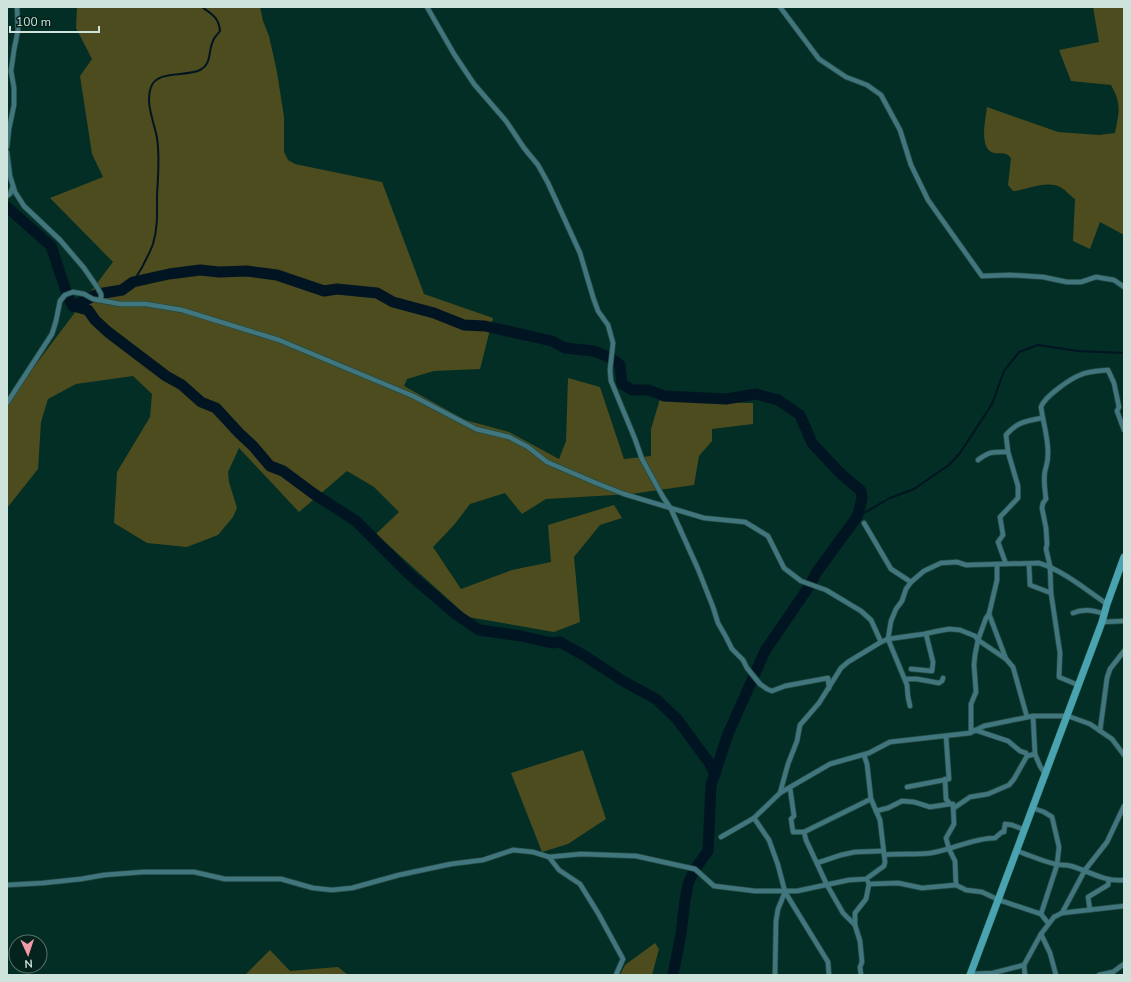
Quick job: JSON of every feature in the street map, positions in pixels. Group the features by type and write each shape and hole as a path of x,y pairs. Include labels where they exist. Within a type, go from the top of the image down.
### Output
{"street":[{"path":"7,147 14,105 14,88 11,71 18,30 17,7"},
{"path":"427,7 454,54 474,84 506,121 524,148 538,164 548,183 580,253 598,311 608,325 613,343 610,370 611,381 642,459 671,509 700,575 718,623 732,649 743,660 760,684 767,690 828,678 829,688"},
{"path":"780,7 819,59 846,77 868,85 881,95 900,130 910,165 928,200 982,276 1010,275 1043,277 1067,282 1081,282 1096,277 1114,280 1124,286"},
{"path":"7,152 10,176 15,192 24,206 60,240 84,268 101,294 101,300"},
{"path":"7,196 10,194 13,186"},
{"path":"7,403 52,334 60,301 65,295 73,292 84,294 92,299 120,304 146,304 182,310 279,340 413,396 476,429 509,436 528,447 547,462 624,494 704,518 746,522 768,536 784,568 801,581 826,590 871,620 881,642"},
{"path":"1078,685 1059,677 1060,653 1051,593 1050,566 1046,549 1046,528 1042,508 1046,499 1044,472 1048,464 1048,442 1042,418 1042,403 1080,375 1089,372 1108,370 1114,383 1119,407 1117,411 1124,430"},
{"path":"1006,564 998,542 1003,535 1000,517 1018,498 1018,486 1008,452 1006,435 1012,427 1023,422 1042,418"},
{"path":"978,460 986,454 1008,452"},
{"path":"864,523 891,569 911,582"},
{"path":"1024,965 993,973 970,975 1068,716 1124,557"},
{"path":"910,706 907,685 888,639 891,621 896,609 902,602 906,589 911,582 924,571 941,563 958,562 966,565 1039,563 1050,566 1107,604"},
{"path":"997,564 996,580 990,614 1006,659 1012,668 1027,717"},
{"path":"1029,564 1030,586 1051,593"},
{"path":"1073,613 1089,610 1104,614"},
{"path":"973,731 971,704 976,692 974,664 978,640 986,618 990,614"},
{"path":"1102,622 1124,621"},
{"path":"780,793 788,764 795,747 800,725 819,703 841,668 848,662 881,642 888,639 926,634 949,629 960,630 975,636 978,640 1006,659"},
{"path":"912,669 932,672 933,662 926,634"},
{"path":"1100,731 1107,678 1110,669 1124,651"},
{"path":"905,679 917,679 940,683 943,678"},
{"path":"721,837 754,818 780,793 830,764 864,755 890,742 946,736 973,731 984,726 1033,716 1068,716 1090,724 1112,739 1124,756"},
{"path":"1033,716 1035,754 1046,775"},
{"path":"973,731 1008,741 1020,751 1026,753 1027,756"},
{"path":"907,787 949,779 946,736"},
{"path":"954,808 970,798 988,794 1009,785 1027,756 1035,754"},
{"path":"7,885 81,880 104,875 143,872 194,872 225,879 281,879 312,888 332,890 352,888 399,875 451,864 483,860 513,850 533,852 549,857 581,854 636,856 695,869 714,886 755,891 797,891 866,879 884,866 880,820 871,799 867,764 864,755"},
{"path":"945,779 946,798 950,804 953,804 954,808 954,824 946,838 949,849 955,861 956,885"},
{"path":"790,788 794,816 791,819 793,832 804,832 871,799"},
{"path":"876,811 888,808 902,801 914,802 930,807 950,804"},
{"path":"1062,913 1085,870 1107,842 1124,806"},
{"path":"1033,808 1052,817 1059,847 1057,865 1041,914"},
{"path":"754,818 768,840 778,865 785,892 828,962 829,975"},
{"path":"817,863 855,852 929,853 949,849 982,838 995,838 1004,832 1005,824 1025,830"},
{"path":"804,832 806,840 817,863 843,913 855,924"},
{"path":"1017,851 1057,865 1066,864 1109,880 1124,880"},
{"path":"549,857 559,870 580,884 598,913 623,959 616,975"},
{"path":"861,975 860,967 862,962 860,941 855,924 855,913 866,899 869,884 866,879"},
{"path":"1090,910 1088,897 1108,885 1109,880"},
{"path":"869,884 898,883 922,888 956,885 966,890 976,890 982,892 998,900 1041,914 1048,923"},
{"path":"775,975 776,921 778,909 785,892"},
{"path":"1025,975 1024,965 1041,934 1054,917 1062,913 1124,906"},
{"path":"1041,934 1050,953 1056,975"},
{"path":"1099,975 1113,972 1124,964"}],"shaded area":[{"path":"77,7 260,7 263,21 269,36 277,72 284,117 284,152 288,160 295,164 382,182 424,294 493,318 480,369 434,371 407,379 404,386 465,420 509,432 559,459 566,441 568,378 600,387 624,459 651,456 651,429 660,399 701,402 753,403 753,424 712,429 712,441 699,456 694,485 631,494 546,499 522,514 505,493 470,504 454,525 433,547 461,589 512,570 551,562 548,525 614,505 622,518 600,525 574,557 580,622 554,632 468,617 376,534 399,512 374,487 347,471 299,512 239,448 228,472 229,482 237,508 233,517 218,535 187,547 147,543 114,523 117,472 150,417 152,394 133,376 76,384 48,399 41,422 38,469 7,508 7,405 24,380 113,262 50,198 103,177 92,154 80,76 92,59 76,28"},
{"path":"1093,7 1124,7 1124,235 1100,222 1090,249 1073,241 1075,199 1062,188 1054,185 1042,185 1013,191 1008,185 1011,158 1005,154 994,153 989,150 984,140 984,133 987,107 1058,132 1099,135 1115,133 1119,109 1117,98 1111,85 1071,81 1059,50 1099,42"},
{"path":"583,750 606,819 568,844 542,852 511,773"},
{"path":"655,943 659,949 652,975 620,975 625,965"},
{"path":"270,950 290,971 338,967 348,975 245,975"}],"waterway":[{"path":"133,282 144,263 155,238 158,152 157,138 149,106 149,93 154,82 159,78 200,70 208,61 211,45 220,31 217,20 212,14 202,7"},
{"path":"7,207 51,246 68,297 73,306 88,310 95,320 108,332 166,376 182,385 201,402 216,408 270,466 283,471 314,494 356,521 410,575 457,615 479,630 521,636 552,643 560,642 585,656 623,681 656,699 677,719 708,761 715,774"},
{"path":"73,306 98,294 122,290 133,282 169,274 200,270 219,272 247,271 277,275 324,291 337,289 377,293 393,302 434,313 464,325 485,326 552,341 565,348 594,351 611,358 620,365 622,384 632,390 649,390 664,396 726,399 756,394 778,400 800,415 812,443 839,472 861,491 862,499 857,517 816,573 810,585 765,651 728,734 711,785 708,851 695,869 688,884 681,934 673,975"},
{"path":"857,517 890,498 914,489 949,465 960,453 992,404 1004,371 1019,352 1038,345 1078,351 1124,353"}]}
